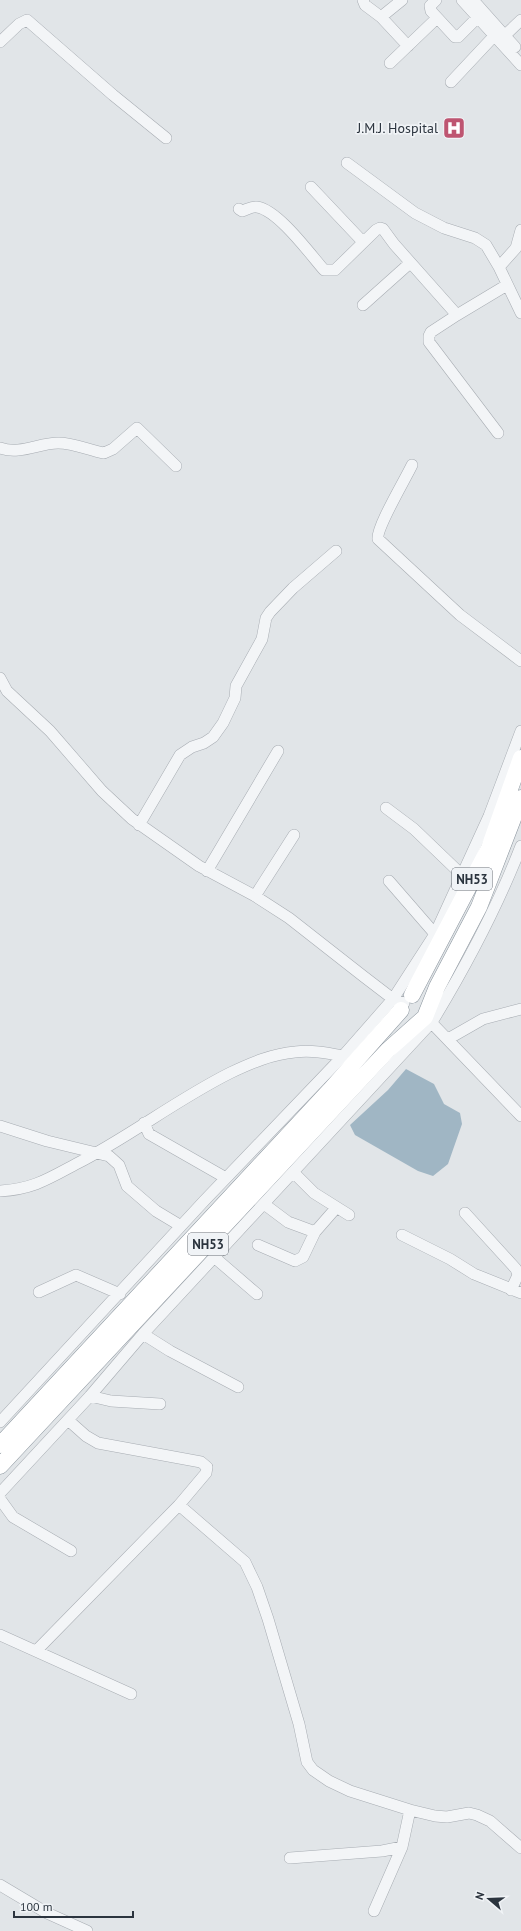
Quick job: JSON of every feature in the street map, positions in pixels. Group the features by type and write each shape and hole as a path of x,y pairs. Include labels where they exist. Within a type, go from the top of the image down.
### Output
{"highway":[{"name":"NH53","path":"0,1445 330,1090 403,1002 489,848 521,758"},
{"name":"NH53","path":"0,1466 388,1050 426,1017 479,907 521,798"},
{"path":"421,997 426,1017 406,1018 403,1002 421,997"}],"street":[{"path":"363,0 365,5 380,17 408,46"},
{"path":"380,17 402,0"},
{"path":"436,0 430,9 453,35 458,37 478,17"},
{"path":"462,0 478,17 521,54"},
{"path":"473,0 521,65"},
{"path":"390,63 437,18"},
{"path":"0,42 19,24 27,20 113,95 166,138"},
{"path":"451,82 521,20"},
{"path":"347,163 415,213 444,228 474,238 486,245 499,267 521,313"},
{"path":"311,187 363,242"},
{"path":"239,209 242,210 257,207 265,210 293,233 324,270 328,271 335,270 376,230 380,228 384,229 410,263 457,315"},
{"path":"499,267 516,248 521,230"},
{"path":"363,305 410,263"},
{"path":"498,433 429,342 429,336 431,332 457,315 507,285"},
{"path":"0,448 16,450 53,443 65,443 104,453 108,452 137,428 176,466"},
{"path":"412,465 383,520 378,532 378,539 460,615 521,661"},
{"path":"139,825 180,755 192,747 204,744 213,737 223,723 235,698 236,686 262,639 266,618 270,612 293,588 336,551"},
{"path":"0,678 7,691 50,730 102,791 139,825 207,870 255,896 289,918 403,1002"},
{"path":"0,1422 226,1178 344,1056 403,1002 463,876 489,816 521,731"},
{"path":"207,870 278,751"},
{"path":"386,808 414,829 463,876"},
{"path":"255,896 294,835"},
{"path":"0,1493 90,1396 143,1334 293,1172 426,1017 464,970 509,879 521,846"},
{"path":"389,881 435,934"},
{"path":"448,1039 483,1019 521,1009"},
{"path":"426,1017 521,1116"},
{"path":"0,1191 36,1186 98,1153 206,1085 246,1065 271,1056 295,1052 318,1051 344,1056"},
{"path":"144,1123 149,1134 226,1178"},
{"path":"0,1126 47,1142 98,1153 114,1159 119,1165 127,1186 156,1211 181,1226"},
{"path":"293,1172 314,1193 349,1215"},
{"path":"264,1204 288,1222 315,1232"},
{"path":"258,1245 295,1261 303,1257 315,1232 336,1208"},
{"path":"402,1235 474,1274 516,1292 518,1275 516,1269 465,1213"},
{"path":"214,1257 257,1294"},
{"path":"39,1292 76,1275 120,1294"},
{"path":"143,1334 170,1351 238,1387"},
{"path":"90,1396 111,1401 160,1404"},
{"path":"37,1650 179,1505 206,1473 207,1467 201,1462 98,1443 86,1436 68,1420"},
{"path":"0,1499 13,1517 72,1551"},
{"path":"179,1505 245,1562 257,1587 270,1626 299,1724 307,1762 313,1770 329,1781 350,1791 410,1810 435,1816 447,1817 464,1813 477,1815 490,1821 521,1848"},
{"path":"0,1635 37,1650 131,1694"},
{"path":"374,1911 402,1847 410,1810"},
{"path":"290,1858 374,1851 402,1847"},
{"path":"0,1885 48,1913 88,1931"}],"water":[{"path":"406,1069 434,1084 444,1104 460,1113 462,1124 448,1164 433,1176 418,1171 355,1135 350,1125 388,1090"}],"place":[{"name":"J.M.J. Hospital","path":"454,128"}]}
